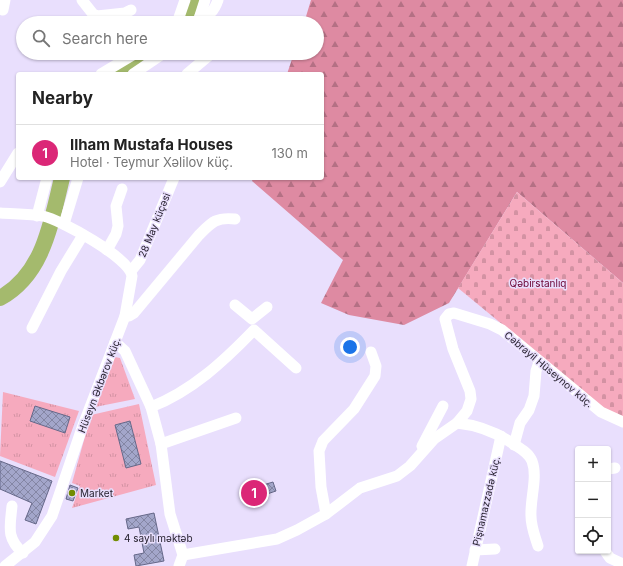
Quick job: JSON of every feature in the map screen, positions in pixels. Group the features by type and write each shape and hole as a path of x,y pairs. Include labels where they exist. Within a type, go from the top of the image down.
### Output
{"street":[{"path":"82,0 93,14 97,16 125,13 131,10"},
{"path":"179,16 184,0"},
{"path":"200,16 205,0"},
{"path":"206,16 211,13 218,0"},
{"path":"104,72 124,60"},
{"path":"136,72 154,60"},
{"path":"189,72 204,60"},
{"path":"0,182 16,156"},
{"path":"40,216 47,180"},
{"path":"61,222 77,180"},
{"name":"28 May küçəsi","path":"131,271 140,260 173,180"},
{"path":"107,250 116,234 118,226 116,206 122,188"},
{"path":"0,213 40,216 61,222 107,250 121,260 131,271"},
{"path":"125,316 129,316 134,313 199,235 210,225 218,218 235,219"},
{"path":"32,328 61,271 83,235"},
{"name":"Hüseyn Əkbərov küç.","path":"5,566 35,542 52,516 82,428 125,316 131,271"},
{"path":"235,304 253,325 296,368"},
{"path":"152,407 167,401 220,365 267,307"},
{"name":"Cəbrayil Hüseynov küç.","path":"457,423 467,411 471,399 470,391 453,350 445,319 449,314 454,313 476,319 502,330 600,412 623,422"},
{"path":"115,342 125,351 152,407 161,444 170,514 183,555 179,566"},
{"path":"326,514 321,487 319,451 323,441 354,409 375,376 376,366 371,352"},
{"path":"514,445 520,423 529,410 534,396 536,371 539,362"},
{"path":"416,459 443,406"},
{"path":"161,444 236,418"},
{"path":"183,555 276,539 297,530 326,514 360,488 397,476 410,466 434,439 457,423 480,427 501,436 526,452 533,465 531,516 532,528 538,546"},
{"name":"Pişnamazzadə küç.","path":"472,566 501,436"},
{"path":"12,506 11,538 15,546 23,553"},
{"path":"475,550 495,549"},
{"path":"607,554 610,558 623,564"}],"green space":[{"path":"311,0 623,0 623,283 517,192 449,303 404,325 349,315 321,303 343,260 252,181 324,180 324,72 288,72 292,60 324,60 324,16 306,16"},
{"name":"Qəbirstanlıq","path":"517,192 623,283 623,417 605,409 458,288"},
{"path":"115,357 120,358 135,399 95,407"},
{"path":"3,392 79,411 55,477 0,456"},
{"path":"139,404 156,485 72,508 80,486 72,483 91,415"}],"building":[{"path":"35,406 70,417 65,433 30,421"},
{"path":"130,421 141,464 126,468 115,425"},
{"path":"0,461 52,481 36,524 25,520 32,503 0,489"},
{"path":"273,482 276,491 246,501 243,491"},
{"path":"70,485 78,488 73,501 66,499"},
{"path":"154,513 164,561 136,566 134,555 144,553 139,527 128,529 126,519"}],"waterway":[{"path":"189,16 195,0"},
{"path":"121,72 141,60"},
{"path":"0,298 15,288 27,275 36,261 49,229 62,180"}],"place":[{"name":"Market","path":"72,493"},
{"name":"Ilham Mustafa Houses","path":"254,493"},
{"name":"4 saylı məktəb","path":"116,538"}]}
